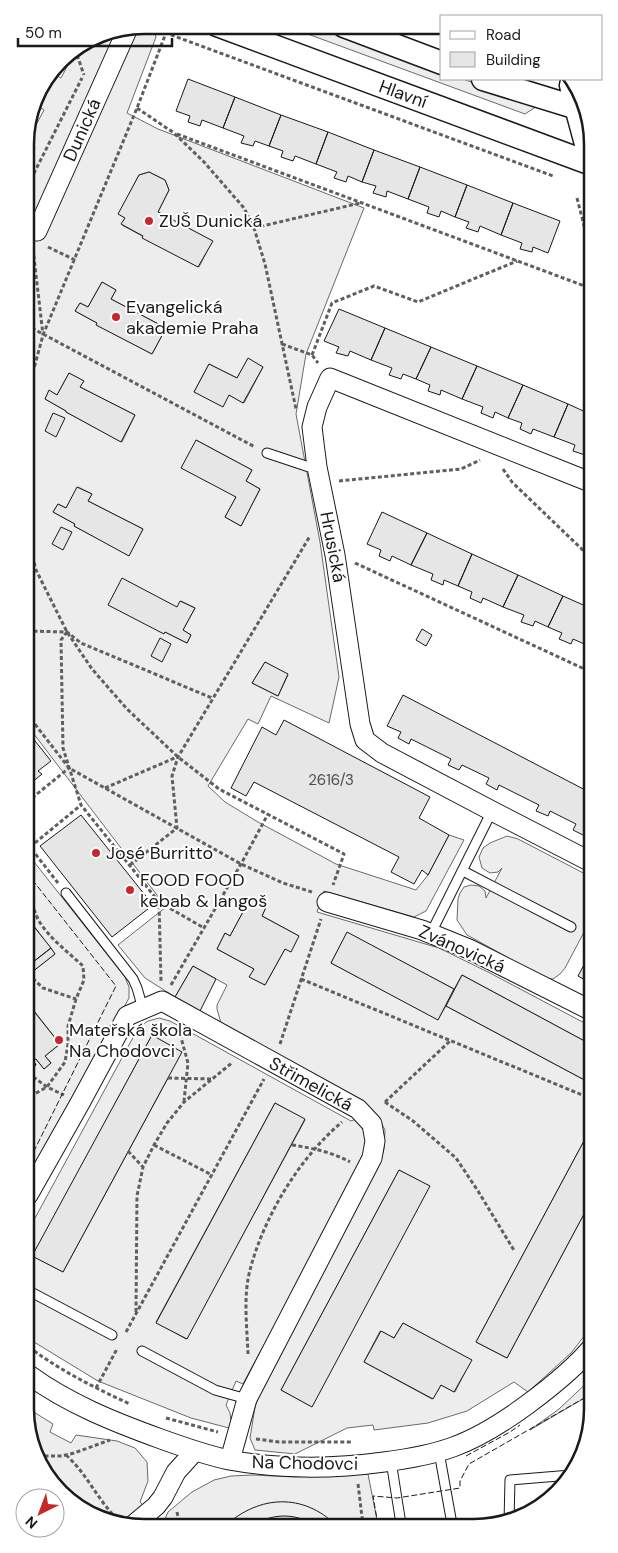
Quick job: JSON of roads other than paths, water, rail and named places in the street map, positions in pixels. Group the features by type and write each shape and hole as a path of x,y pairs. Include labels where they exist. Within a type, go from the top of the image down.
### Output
{"street":[{"name":"Hlavní","path":"239,34 584,162"},
{"path":"365,34 440,62"},
{"name":"Dunická","path":"37,231 124,36"},
{"path":"486,80 578,108"},
{"name":"Hrusická","path":"584,480 497,452 330,378 317,407 312,427 319,475 335,555 360,724 366,740 382,753 584,858"},
{"name":"Zvánovická","path":"328,899 469,949 584,1007"},
{"name":"Střimelická","path":"144,1009 169,1005 273,1062 362,1114 372,1124 375,1141 372,1158 247,1399 230,1460"},
{"path":"34,1184 80,1104 126,1016 144,1009"},
{"name":"Na Chodovci","path":"34,1378 65,1399 123,1425 195,1451 230,1460 268,1465 317,1467 361,1465 422,1456 440,1452 459,1444 482,1434 522,1408 562,1377 584,1354"},
{"path":"135,1519 156,1506 176,1472 195,1451"},
{"path":"153,1519 156,1506"}],"lane":[{"path":"268,453 309,467 319,475"},
{"path":"431,934 492,811"},
{"path":"463,871 570,927"},
{"path":"64,891 133,979 144,1009"},
{"path":"34,1294 112,1335"},
{"path":"142,1351 215,1390 247,1399"},
{"path":"440,1452 451,1519"},
{"path":"391,1461 400,1519"},
{"path":"509,1513 510,1480 561,1476"}],"tram line":[{"path":"234,1519 253,1508 267,1503 281,1502 296,1503 310,1507 328,1519"},
{"path":"267,1519 283,1516 301,1519"}],"place":[{"name":"ZUŠ Dunická","path":"149,221"},
{"name":"Evangelická akademie Praha","path":"116,317"},
{"name":"José Burritto","path":"96,853"},
{"name":"FOOD FOOD kebab & langoš","path":"130,890"},
{"name":"Mateřská škola Na Chodovci","path":"59,1040"}]}
